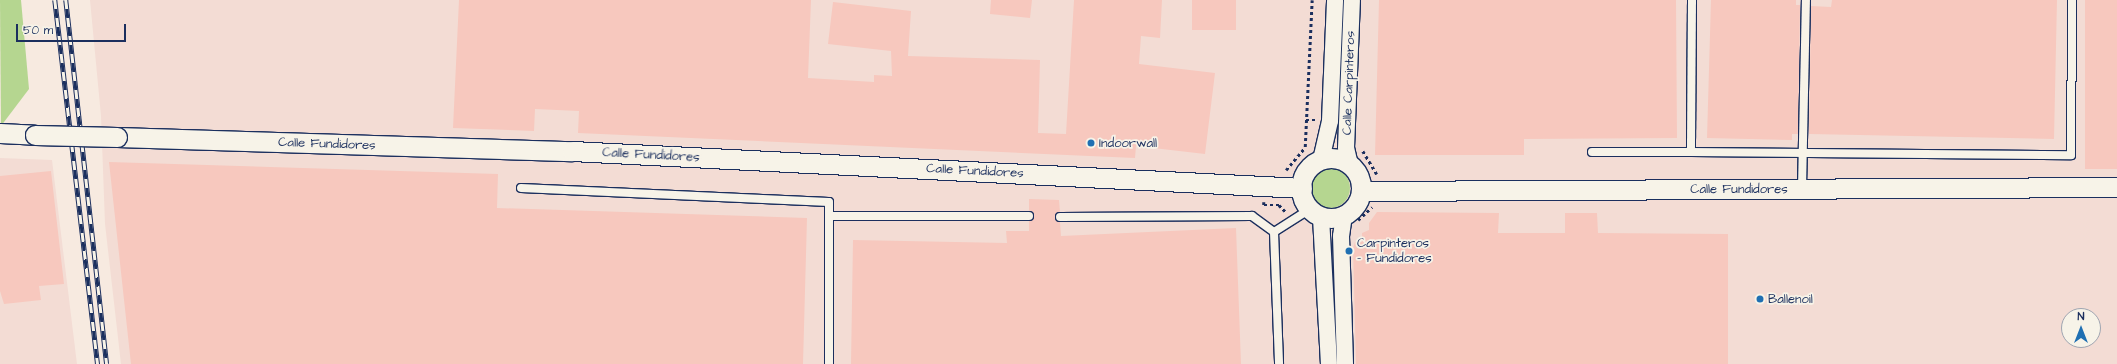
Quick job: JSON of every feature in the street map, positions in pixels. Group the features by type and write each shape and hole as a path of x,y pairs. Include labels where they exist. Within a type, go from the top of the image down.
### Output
{"street":[{"name":"Calle Carpinteros","path":"1321,160 1330,121 1335,0"},
{"name":"Calle Carpinteros","path":"1350,165 1346,148 1352,0"},
{"name":"Calle Fundidores","path":"0,133 117,138 572,151 1302,188"},
{"path":"1329,364 1316,213 1302,188 1308,169 1321,160 1336,158 1350,165 1359,176 1361,190 1359,200 1344,215 1340,236 1345,364"},
{"name":"Calle Fundidores","path":"1361,190 2117,187"},
{"path":"1316,213 1344,215"}],"lane":[{"path":"1691,152 1692,0"},
{"path":"1802,188 1806,0"},
{"path":"1592,152 2071,155 2072,0"},
{"path":"521,188 829,202 829,364"},
{"path":"1274,232 1316,213"},
{"path":"828,216 1029,216"},
{"path":"1060,217 1252,216 1274,232"},
{"path":"1274,232 1279,364"}],"shaded area":[{"path":"90,0 2117,0 2117,364 121,364 105,224 101,116"},
{"path":"0,158 52,160 77,364 0,364"}],"green space":[{"path":"0,0 21,0 29,89 1,126"},
{"path":"1330,168 1344,174 1350,188 1344,202 1330,208 1316,202 1310,188 1316,174"}],"building":[{"path":"459,0 811,0 808,78 874,82 874,75 892,76 891,51 828,44 833,2 911,11 908,56 1040,60 1038,133 1066,134 1074,0 1162,0 1160,38 1141,36 1139,64 1215,73 1205,154 1136,146 1135,158 578,133 579,111 535,109 534,131 453,128"},
{"path":"991,0 1032,0 1030,18 990,14"},
{"path":"1192,0 1236,0 1236,30 1192,30"},
{"path":"1379,0 1676,0 1677,138 1524,139 1524,155 1375,155"},
{"path":"1711,0 1796,0 1796,5 1800,5 1798,134 1792,134 1792,140 1707,138"},
{"path":"1832,0 2057,0 2054,139 1809,134 1811,6 1831,7"},
{"path":"2085,0 2117,0 2117,169 2085,169"},
{"path":"109,162 498,174 497,208 807,218 803,364 131,364"},
{"path":"51,171 64,284 39,286 41,300 4,304 0,291 0,176"},
{"path":"1029,199 1059,200 1060,212 1055,217 1060,222 1061,236 1236,228 1241,364 851,364 853,240 1007,243 1006,231 1029,231 1029,221 1034,216 1029,210"},
{"path":"1377,212 1499,213 1498,233 1565,233 1565,213 1597,213 1598,233 1728,234 1728,364 1356,364 1353,248 1355,242 1362,242 1362,233 1369,230 1369,223"}],"railway":[{"path":"55,0 98,364"},
{"path":"66,0 107,364"}],"place":[{"name":"Indoorwall","path":"1091,143"},
{"name":"Carpinteros - Fundidores","path":"1349,251"},
{"name":"Ballenoil","path":"1760,299"}]}
